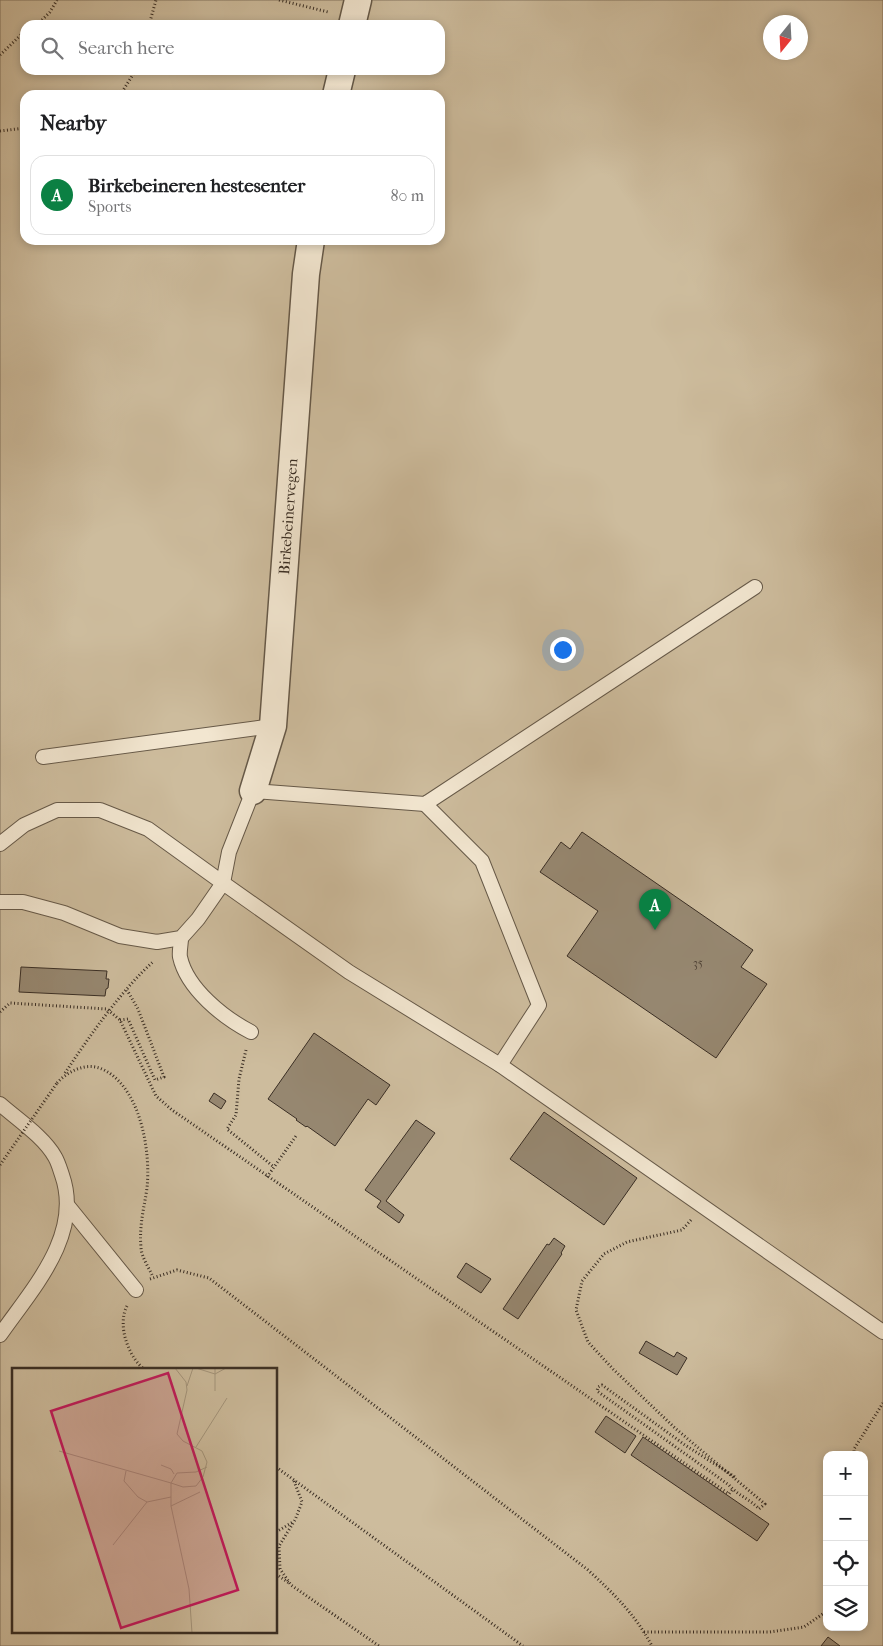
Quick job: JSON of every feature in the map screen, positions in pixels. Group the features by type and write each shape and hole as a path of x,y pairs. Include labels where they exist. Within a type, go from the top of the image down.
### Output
{"street":[{"path":"337,90 341,75"},
{"name":"Birkebeinervegen","path":"253,791 273,726 306,274 311,245"}],"lane":[{"path":"251,1032 234,1024 208,1001 188,977 180,956 181,938 198,919 223,883 229,852 253,791 425,804 755,587"},
{"path":"43,757 273,726"},
{"path":"425,804 482,862 540,1005 500,1065"},
{"path":"0,844 24,825 57,810 100,810 148,829 349,972 500,1065 883,1332"},
{"path":"0,902 23,902 64,912 120,936 157,942 181,938"},
{"path":"0,1104 46,1145 56,1158 67,1188 68,1206 60,1241 46,1270 0,1335"},
{"path":"68,1206 136,1290"}],"path":[{"path":"41,20 50,12 57,0"},
{"path":"150,20 156,0"},
{"path":"279,0 354,14"},
{"path":"0,55 20,36"},
{"path":"123,90 133,75"},
{"path":"0,132 20,129"},
{"path":"0,1164 80,1051 127,990 142,972 181,938"},
{"path":"120,1020 128,1019 155,1080 164,1077 138,1009 127,990"},
{"path":"0,1012 10,1003 107,1009 120,1020 156,1096 172,1110 728,1494 732,1490"},
{"path":"251,1032 239,1079 236,1115 227,1129 274,1167"},
{"path":"63,1076 84,1067 97,1067 109,1072 121,1083 132,1100 143,1129 148,1153 146,1188 140,1219 141,1250 153,1277"},
{"path":"267,1177 296,1136"},
{"path":"703,1207 682,1230 627,1242 604,1254 582,1281 576,1310 588,1342 613,1368 676,1429 735,1477 765,1504 759,1509 753,1502 732,1490 729,1485 597,1391 598,1387 602,1385 684,1445 735,1477"},
{"path":"142,1368 124,1337 123,1313 136,1290 153,1277 177,1270 209,1278 588,1570 622,1601 652,1646"},
{"path":"854,1451 883,1404"},
{"path":"278,1468 523,1646"},
{"path":"291,1585 280,1569 279,1546 295,1520 302,1502 294,1480"},
{"path":"278,1531 295,1520"},
{"path":"278,1575 379,1646"},
{"path":"644,1632 770,1632 804,1627 823,1614"}],"shaded area":[{"path":"0,0 883,0 883,1646 0,1646"}],"building":[{"path":"582,832 753,950 741,967 767,984 716,1058 567,956 598,911 540,872 561,842 570,849"},
{"path":"21,967 107,971 106,979 109,979 108,988 106,989 105,996 19,992"},
{"path":"314,1033 390,1085 376,1105 368,1099 335,1146 268,1099"},
{"path":"214,1093 226,1101 221,1109 209,1101"},
{"path":"544,1112 637,1178 604,1225 510,1159"},
{"path":"416,1120 435,1133 386,1201 404,1215 399,1223 377,1207 381,1201 365,1190"},
{"path":"554,1238 565,1246 562,1254 518,1319 503,1309 547,1244 549,1245"},
{"path":"466,1263 491,1279 481,1293 457,1277"},
{"path":"646,1341 674,1357 677,1352 687,1358 677,1375 639,1353"},
{"path":"606,1416 636,1436 625,1453 595,1432"},
{"path":"643,1437 769,1524 757,1541 631,1455"},
{"path":"828,1637 840,1646 821,1646"}],"place":[{"name":"Birkebeineren hestesenter","path":"655,930"}]}
